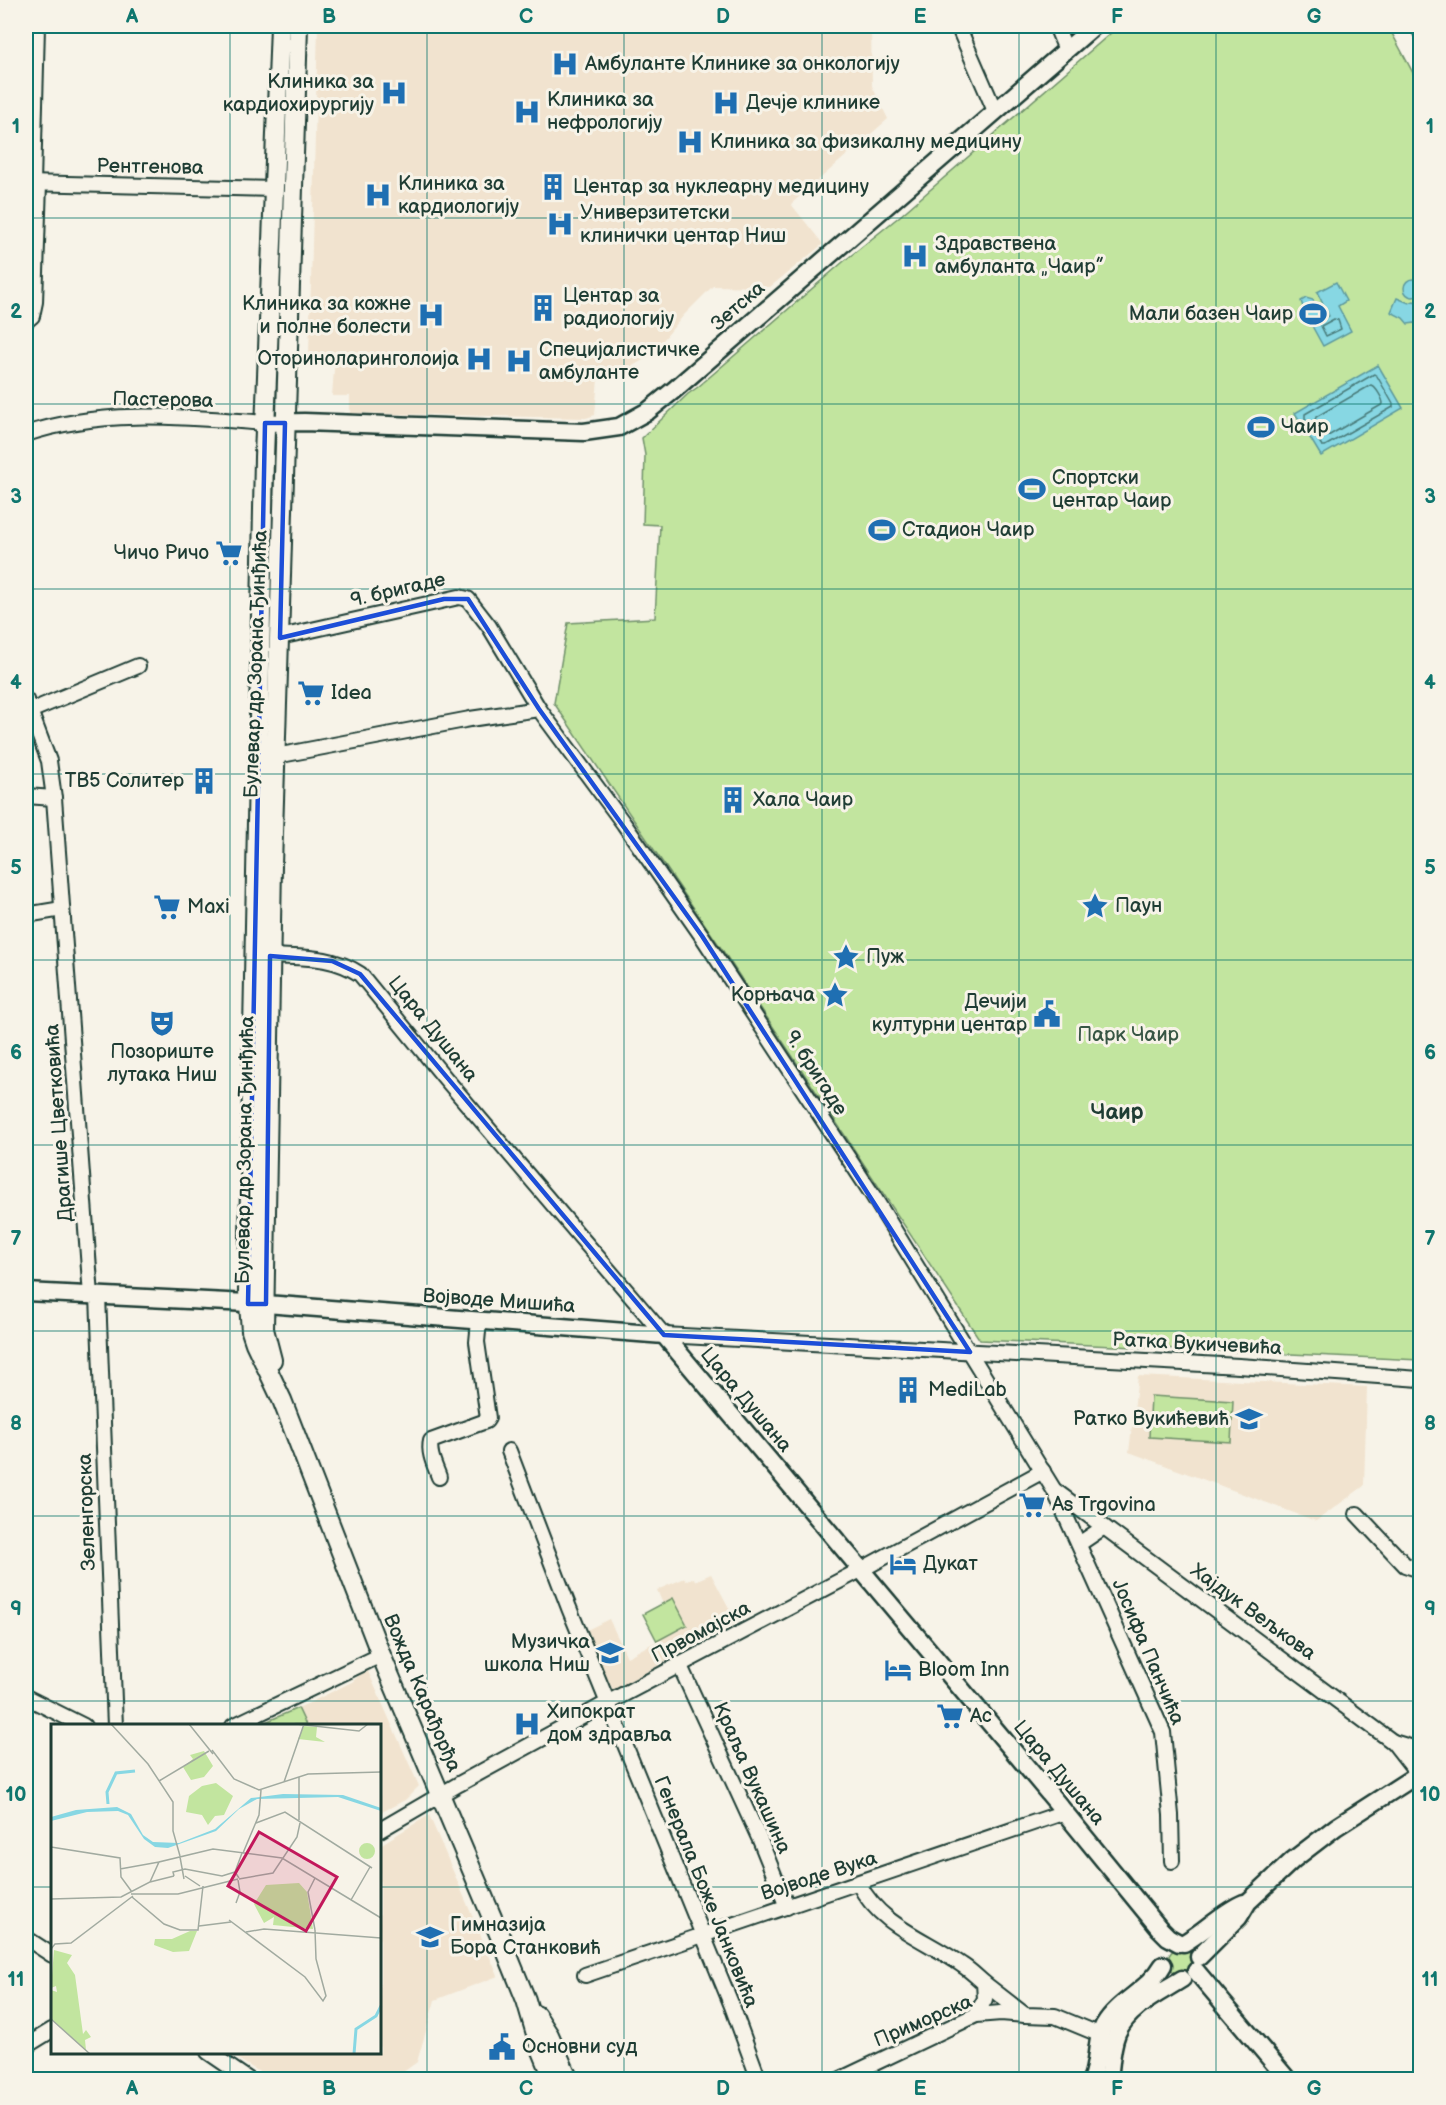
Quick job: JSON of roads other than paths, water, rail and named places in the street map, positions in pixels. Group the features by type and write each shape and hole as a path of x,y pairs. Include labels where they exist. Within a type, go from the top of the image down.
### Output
{"main road":[{"name":"Булевар др Зорана Ђинђића","path":"257,1304 265,423 280,26"},
{"name":"Булевар др Зорана Ђинђића","path":"257,1304 270,956 298,26"},
{"name":"Вожда Карађорђа","path":"257,1304 282,1400 381,1655 526,2000 538,2041 554,2079"},
{"name":"Вожда Карађорђа","path":"526,2000 549,2035 569,2079"}],"street":[{"path":"26,321 32,316 35,302 33,184 37,26"},
{"path":"958,26 995,111"},
{"path":"1056,26 1065,50"},
{"name":"Зетска","path":"265,423 304,422 584,432 619,427 648,411 674,390 1094,26"},
{"name":"Рентгенова","path":"33,184 273,189"},
{"name":"Пастерова","path":"26,434 70,423 114,417 171,416 265,423"},
{"name":"9. бригаде","path":"280,637 444,599 464,597 475,606 539,709 624,824 702,936 872,1194 1043,1471"},
{"path":"28,705 138,666"},
{"name":"Драгише Цветковића","path":"28,705 49,761 54,798 95,1296"},
{"path":"276,756 470,718 539,709"},
{"path":"26,796 54,798"},
{"path":"26,915 62,909"},
{"name":"Цара Душана","path":"270,956 343,963 360,974 445,1078 1065,1812 1168,1937 1173,1951"},
{"name":"Војводе Мишића","path":"26,1292 257,1304 664,1335 970,1352"},
{"name":"Зеленгорска","path":"95,1296 115,1724"},
{"path":"439,1477 431,1454 431,1441 486,1421 488,1418 477,1342 479,1321"},
{"name":"Ратка Вукичевића","path":"970,1352 1290,1369 1420,1379"},
{"name":"Генерала Боже Јанковића","path":"509,1451 569,1608 732,2006 759,2079"},
{"name":"Првомајска","path":"381,1829 440,1794 609,1702 1043,1471"},
{"name":"Јосифа Панчића","path":"1043,1471 1079,1544 1163,1732 1173,1861"},
{"name":"Хајдук Вељкова","path":"1054,1490 1393,1742 1419,1774"},
{"path":"1357,1514 1404,1565 1420,1570"},
{"path":"1079,1544 1104,1527"},
{"path":"235,1724 381,1655"},
{"name":"Краља Вукашина","path":"680,1666 760,1840 787,1907"},
{"path":"26,1697 82,1724"},
{"path":"1393,1742 1420,1750"},
{"path":"1109,2079 1111,2057 1118,2032 1122,2024 1138,2008 1192,1969 1239,1917 1248,1902 1293,1860 1336,1827 1419,1774"},
{"name":"Војводе Вука","path":"585,1976 1065,1812"},
{"path":"859,1884 867,1899 897,1926 962,1965 1026,2015"},
{"path":"1091,2079 1095,2072 1103,2027 1112,2014 1149,1982 1173,1951 1204,1931 1233,1908 1248,1902"},
{"path":"26,1938 51,1954"},
{"path":"1173,1951 1194,1948 1192,1969 1288,2079"},
{"path":"1173,1951 1168,1974 1192,1969"},
{"path":"976,2015 985,1999 984,1983"},
{"name":"Приморска","path":"839,2079 976,2015 1001,2013 1055,2016 1101,2034"},
{"path":"26,2046 51,2031"},
{"path":"211,2054 249,2079"}],"water":[{"path":"1413,279 1419,282 1422,288 1419,294 1413,297 1407,294 1404,288 1407,282"},
{"name":"Мали базен Чаир","path":"1336,282 1346,301 1338,306 1351,331 1323,346 1312,326 1305,323 1302,318 1304,310 1301,301 1306,298 1313,300 1315,306 1321,307 1322,320 1329,316 1317,292"},
{"path":"1397,298 1409,303 1414,301 1419,303 1420,325 1408,324 1403,318 1391,312"},
{"path":"1378,365 1403,408 1321,456 1295,413"}],"railway":[{"path":"1411,26 1420,43"}],"place":[{"name":"Амбуланте Клинике за онкологију","path":"565,64"},
{"name":"Клиника за кардиохирургију","path":"394,93"},
{"name":"Дечје клинике","path":"726,103"},
{"name":"Клиника за нефрологију","path":"527,112"},
{"name":"Клиника за физикалну медицину","path":"690,142"},
{"name":"Центар за нуклеарну медицину","path":"553,187"},
{"name":"Клиника за кардиологију","path":"378,195"},
{"name":"Универзитетски клинички центар Ниш","path":"560,224"},
{"name":"Здравствена амбуланта „Чаир”","path":"915,256"},
{"name":"Центар за радиологију","path":"543,308"},
{"name":"Мали базен Чаир","path":"1313,314"},
{"name":"Клиника за кожне и полне болести","path":"431,315"},
{"name":"Оториноларинголоија","path":"479,359"},
{"name":"Специјалистичке амбуланте","path":"519,361"},
{"name":"Чаир","path":"1261,427"},
{"name":"Спортски центар Чаир","path":"1032,489"},
{"name":"Стадион Чаир","path":"882,530"},
{"name":"Чичо Ричо","path":"229,553"},
{"name":"Idea","path":"311,693"},
{"name":"ТВ5 Солитер","path":"204,781"},
{"name":"Хала Чаир","path":"733,800"},
{"name":"Паун","path":"1095,906"},
{"name":"Maxi","path":"167,907"},
{"name":"Пуж","path":"846,957"},
{"name":"Корњача","path":"835,995"},
{"name":"Дечији културни центар","path":"1047,1014"},
{"name":"Позориште лутака Ниш","path":"162,1023"},
{"name":"MediLab","path":"908,1390"},
{"name":"Ратко Вукићевић","path":"1249,1419"},
{"name":"As Trgovina","path":"1032,1505"},
{"name":"Дукат","path":"903,1564"},
{"name":"Музичка школа Ниш","path":"610,1653"},
{"name":"Bloom Inn","path":"898,1670"},
{"name":"Ас","path":"950,1716"},
{"name":"Хипократ дом здравља","path":"527,1724"},
{"name":"Гимназија Бора Станковић","path":"430,1937"},
{"name":"Основни суд","path":"502,2047"}],"district":[{"name":"Чаир","path":"1117,1112"}],"park label":[{"name":"Парк Чаир","path":"1128,1035"}]}
